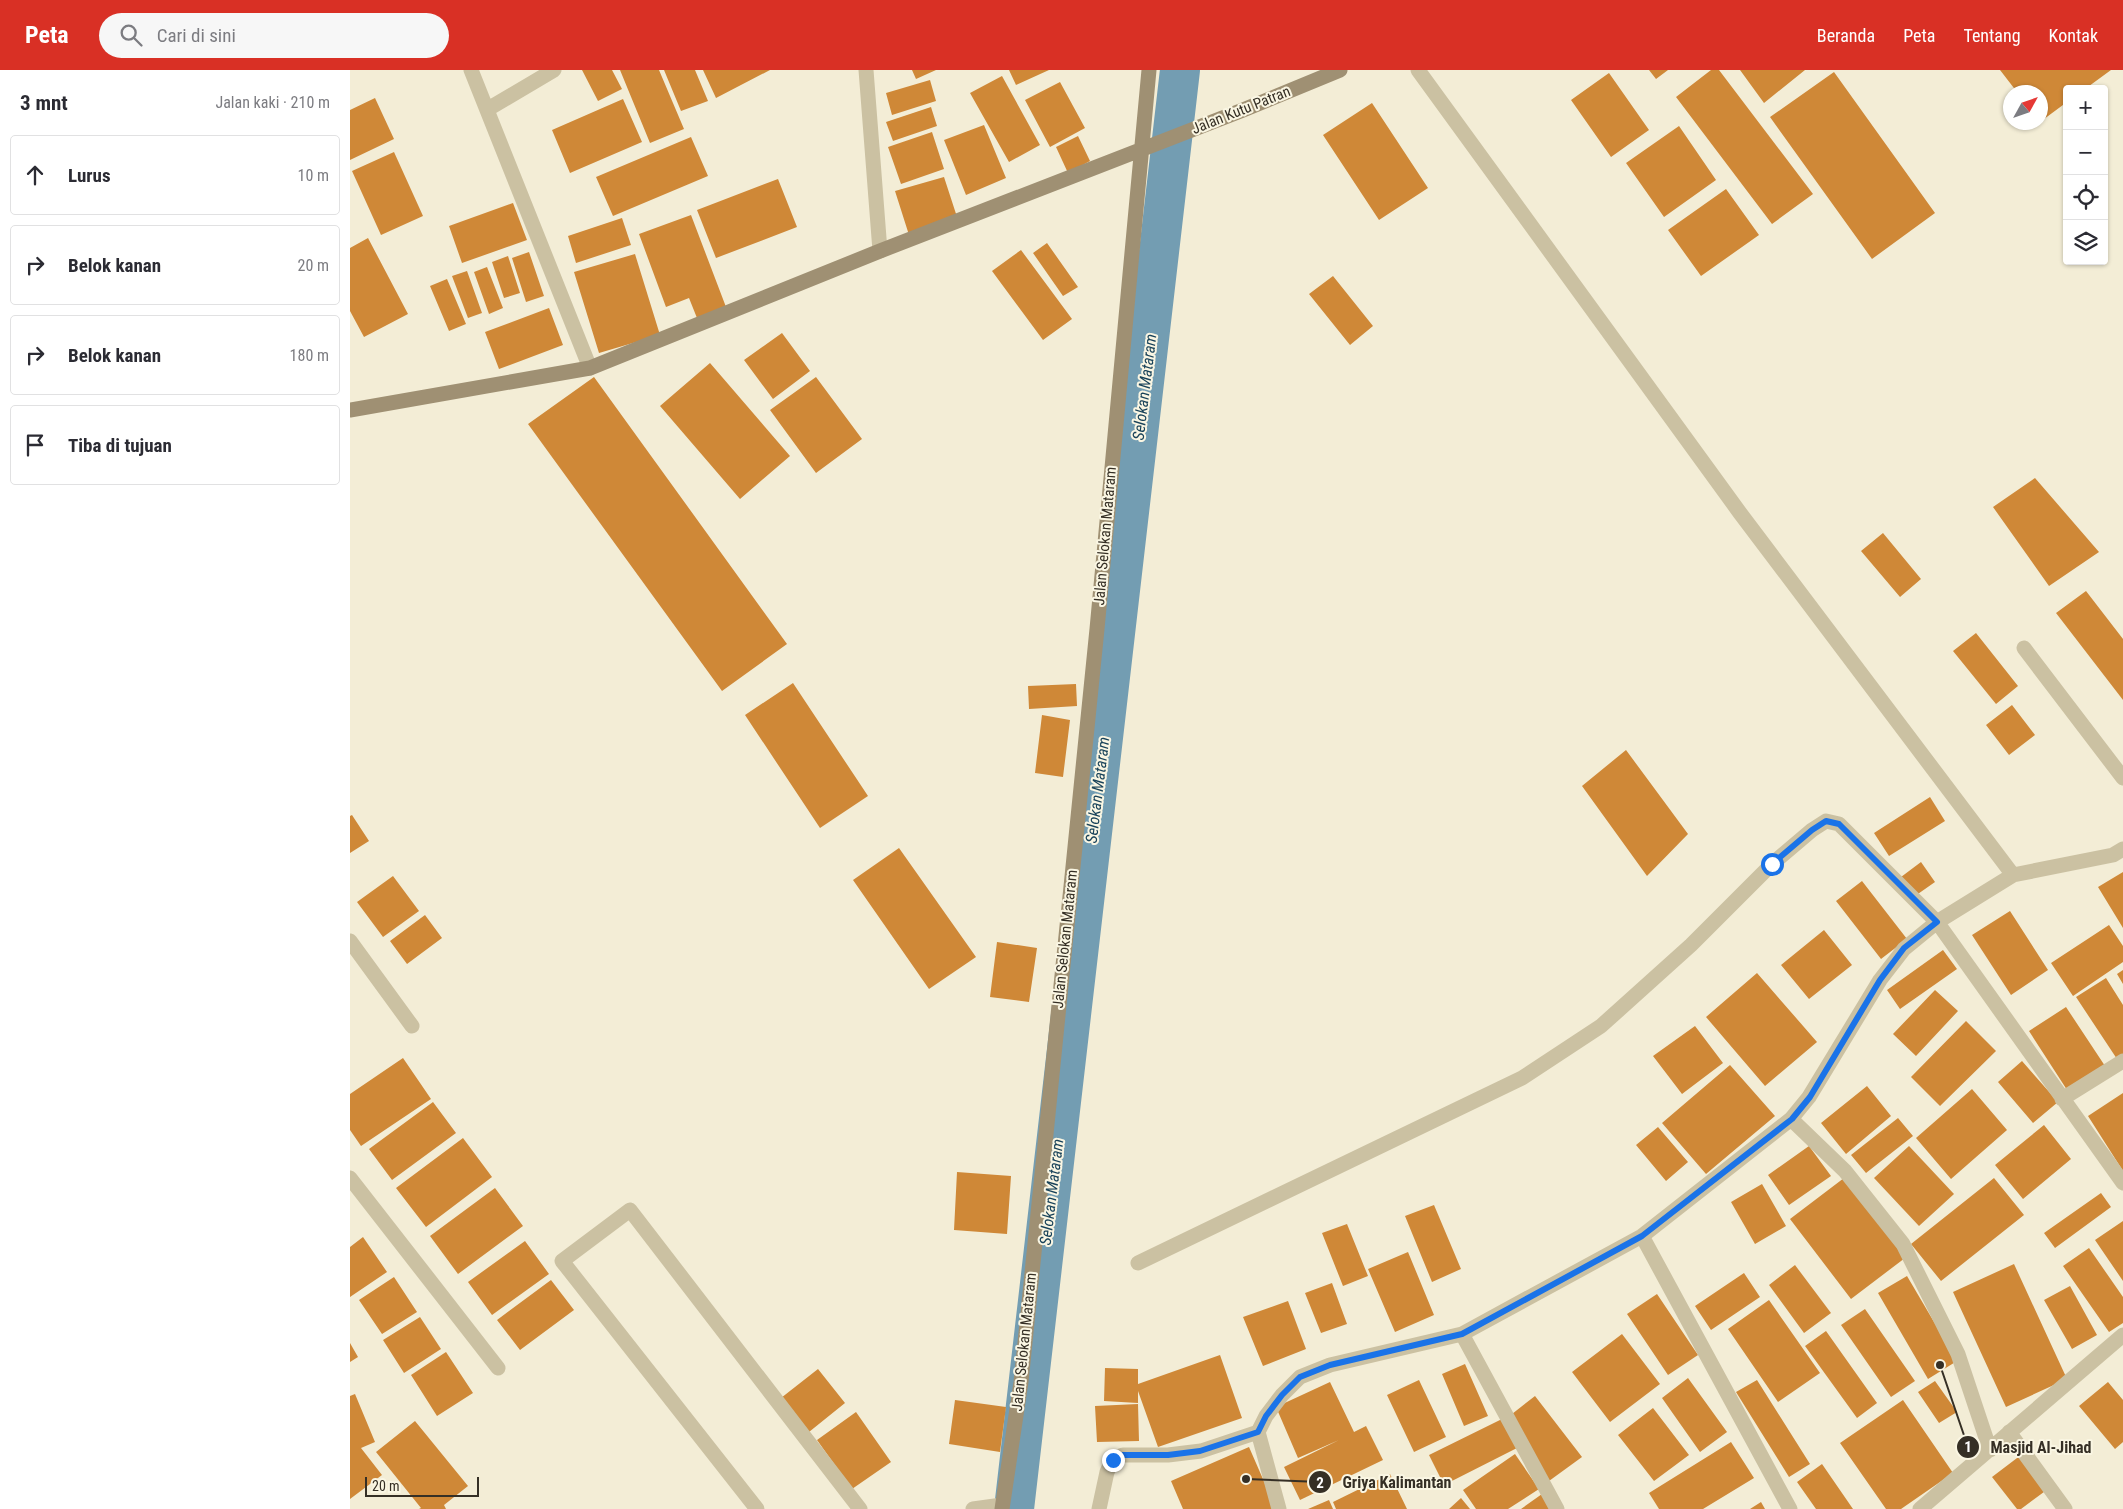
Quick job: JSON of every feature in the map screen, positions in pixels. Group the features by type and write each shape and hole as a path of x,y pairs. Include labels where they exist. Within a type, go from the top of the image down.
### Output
{"street":[{"path":"471,70 590,368"},
{"path":"488,109 554,70"},
{"path":"866,70 880,251"},
{"name":"Jalan Selokan Mataram","path":"1002,1507 1021,1382 1097,628 1149,70"},
{"name":"Jalan Kutu Patran","path":"350,410 590,368 880,251 1243,110 1340,70"},
{"path":"1418,70 1740,513 2013,875"},
{"path":"2024,648 2123,778"},
{"path":"1138,1263 1522,1078 1601,1026 1690,945 1772,864 1812,830 1826,821 1839,824 1937,922 2123,1183"},
{"path":"1099,1509 1108,1472 1113,1460 1123,1455 1168,1455 1200,1451 1258,1432 1271,1409 1300,1377 1330,1365 1462,1334 1642,1236 1792,1119 1810,1097 1880,980 1904,948 1937,922 2013,875 2113,855 2123,849"},
{"path":"350,941 412,1026"},
{"path":"2062,1099 2123,1061"},
{"path":"1792,1119 1845,1171 1903,1244 1958,1354 1990,1450"},
{"path":"350,1178 498,1368"},
{"path":"757,1509 562,1261 630,1210 860,1509"},
{"path":"1642,1236 1790,1509"},
{"path":"1462,1334 1557,1509"},
{"path":"1920,1509 2123,1335"},
{"path":"1258,1432 1279,1509"},
{"path":"2009,1432 2065,1509"},
{"path":"973,1509 1002,1507"}],"building":[{"path":"582,70 612,70 622,89 598,101"},
{"path":"620,70 659,70 684,129 650,143"},
{"path":"664,70 695,70 708,101 681,111"},
{"path":"703,70 770,70 716,98"},
{"path":"912,70 936,70 916,79"},
{"path":"1009,70 1049,70 1016,85"},
{"path":"1649,70 1668,70 1656,79"},
{"path":"1711,70 1719,70 1813,194 1772,224 1676,97"},
{"path":"1740,70 1805,70 1764,103"},
{"path":"2000,70 2111,70 2090,85 2063,85 2063,105 2048,116 2048,85 2012,85"},
{"path":"1834,72 1935,213 1872,259 1770,117"},
{"path":"1609,73 1649,130 1611,157 1571,100"},
{"path":"1002,76 1040,145 1009,162 970,93"},
{"path":"930,80 936,101 892,115 886,93"},
{"path":"1060,82 1085,128 1050,147 1025,100"},
{"path":"375,98 394,139 350,160 350,110"},
{"path":"623,99 642,142 570,173 552,130"},
{"path":"1372,103 1428,188 1379,220 1323,135"},
{"path":"931,107 937,126 893,141 886,122"},
{"path":"984,125 1006,178 966,195 944,140"},
{"path":"1679,126 1716,180 1664,217 1626,163"},
{"path":"932,132 944,169 901,184 888,147"},
{"path":"1078,136 1090,161 1068,173 1056,147"},
{"path":"691,137 708,176 613,216 596,177"},
{"path":"394,152 423,216 381,235 352,171"},
{"path":"944,177 958,220 909,235 895,191"},
{"path":"778,179 797,227 716,258 697,210"},
{"path":"1726,189 1759,235 1701,276 1668,230"},
{"path":"513,203 527,240 462,263 449,226"},
{"path":"691,215 726,307 697,318 689,298 666,307 639,234"},
{"path":"622,218 631,245 576,263 568,236"},
{"path":"368,238 408,314 364,337 350,311 350,248"},
{"path":"1047,243 1078,287 1063,296 1033,253"},
{"path":"1021,250 1072,319 1043,340 992,271"},
{"path":"529,252 544,296 526,302 512,258"},
{"path":"635,254 660,335 599,353 574,272"},
{"path":"508,256 520,293 504,298 492,262"},
{"path":"487,267 503,308 489,314 474,272"},
{"path":"467,271 482,313 468,318 452,276"},
{"path":"1333,276 1373,326 1350,345 1309,294"},
{"path":"447,279 466,324 449,331 430,286"},
{"path":"549,308 563,345 499,369 485,332"},
{"path":"782,333 810,371 773,399 744,360"},
{"path":"710,363 790,456 740,499 660,406"},
{"path":"594,377 787,644 722,691 528,424"},
{"path":"816,377 862,439 816,473 770,410"},
{"path":"2035,478 2099,552 2049,586 1993,507"},
{"path":"1883,533 1921,579 1900,597 1861,551"},
{"path":"2086,591 2123,639 2123,700 2056,613"},
{"path":"1976,633 2018,686 1996,704 1953,651"},
{"path":"793,683 868,796 820,828 745,715"},
{"path":"1076,684 1077,706 1029,709 1028,686"},
{"path":"2012,705 2035,735 2009,755 1986,725"},
{"path":"1042,715 1070,720 1063,777 1035,773"},
{"path":"1626,750 1688,834 1647,876 1582,786"},
{"path":"1930,797 1945,821 1889,856 1874,833"},
{"path":"352,815 369,841 350,853 350,816"},
{"path":"899,848 976,957 929,989 853,880"},
{"path":"1921,862 1935,882 1915,896 1901,877"},
{"path":"2123,872 2123,928 2098,887"},
{"path":"393,876 419,911 383,937 357,902"},
{"path":"1862,881 1907,939 1881,959 1836,901"},
{"path":"2010,911 2048,970 2011,995 1972,935"},
{"path":"425,915 442,938 407,964 390,941"},
{"path":"2109,925 2123,946 2123,962 2073,996 2051,963"},
{"path":"1824,930 1852,965 1809,999 1781,965"},
{"path":"997,942 1037,948 1029,1002 990,997"},
{"path":"1943,950 1957,969 1900,1009 1887,990"},
{"path":"2123,970 2123,984 2117,974"},
{"path":"1757,973 1817,1042 1765,1086 1706,1017"},
{"path":"2106,978 2123,1005 2123,1055 2117,1059 2076,997"},
{"path":"1935,990 1958,1011 1916,1056 1893,1034"},
{"path":"2066,1007 2107,1069 2069,1093 2029,1031"},
{"path":"1966,1021 1996,1051 1940,1106 1911,1077"},
{"path":"1695,1026 1723,1063 1682,1094 1653,1056"},
{"path":"403,1058 431,1099 361,1146 350,1130 350,1094"},
{"path":"2022,1061 2058,1102 2033,1123 1998,1082"},
{"path":"1730,1065 1775,1116 1706,1174 1662,1123"},
{"path":"1867,1086 1891,1116 1846,1154 1821,1123"},
{"path":"1972,1089 2007,1130 1951,1179 1916,1138"},
{"path":"2123,1093 2123,1171 2088,1116"},
{"path":"433,1102 456,1133 392,1180 369,1149"},
{"path":"1898,1118 1913,1136 1866,1173 1851,1155"},
{"path":"2044,1125 2071,1159 2023,1199 1995,1165"},
{"path":"1658,1127 1688,1162 1666,1181 1636,1145"},
{"path":"463,1138 492,1177 426,1227 396,1188"},
{"path":"1809,1146 1831,1176 1789,1205 1768,1175"},
{"path":"1909,1146 1954,1194 1919,1226 1874,1178"},
{"path":"957,1172 1011,1176 1007,1234 954,1230"},
{"path":"1844,1178 1905,1258 1851,1299 1790,1219"},
{"path":"1994,1178 2024,1215 1941,1281 1911,1244"},
{"path":"1762,1184 1786,1226 1755,1244 1731,1202"},
{"path":"495,1188 523,1226 458,1274 430,1236"},
{"path":"2101,1193 2111,1207 2055,1248 2044,1233"},
{"path":"1434,1205 1461,1269 1432,1282 1405,1216"},
{"path":"2123,1221 2123,1281 2095,1240"},
{"path":"1347,1224 1368,1276 1343,1286 1322,1233"},
{"path":"363,1237 387,1272 350,1297 350,1247"},
{"path":"525,1241 549,1274 492,1315 468,1282"},
{"path":"2089,1248 2123,1297 2123,1323 2109,1332 2063,1266"},
{"path":"1408,1252 1434,1315 1395,1332 1368,1269"},
{"path":"2014,1264 2067,1379 2006,1407 1953,1292"},
{"path":"1795,1265 1831,1313 1804,1333 1769,1285"},
{"path":"1744,1273 1760,1297 1711,1330 1695,1306"},
{"path":"1907,1276 1957,1361 1928,1379 1878,1293"},
{"path":"394,1277 417,1312 382,1334 359,1300"},
{"path":"551,1280 574,1310 520,1350 497,1320"},
{"path":"1332,1283 1347,1324 1321,1333 1305,1293"},
{"path":"2070,1286 2097,1335 2072,1349 2044,1300"},
{"path":"1657,1294 1698,1355 1668,1375 1627,1314"},
{"path":"1769,1300 1820,1373 1778,1402 1728,1329"},
{"path":"1288,1301 1306,1349 1263,1366 1243,1317"},
{"path":"1865,1309 1915,1381 1891,1397 1841,1325"},
{"path":"420,1317 441,1349 404,1373 383,1340"},
{"path":"1826,1331 1877,1403 1857,1418 1805,1346"},
{"path":"1622,1334 1660,1384 1610,1422 1572,1372"},
{"path":"350,1343 358,1357 350,1362"},
{"path":"446,1352 473,1393 437,1416 411,1375"},
{"path":"1220,1355 1242,1418 1158,1447 1138,1391 1138,1403 1104,1401 1105,1368 1138,1369 1138,1384"},
{"path":"1465,1364 1488,1416 1464,1426 1442,1374"},
{"path":"818,1369 845,1403 809,1432 781,1398"},
{"path":"1688,1378 1727,1432 1700,1452 1662,1398"},
{"path":"1419,1380 1446,1437 1414,1452 1387,1395"},
{"path":"1757,1380 1810,1464 1789,1477 1736,1392"},
{"path":"1935,1381 1957,1412 1939,1423 1918,1392"},
{"path":"1330,1382 1354,1432 1366,1426 1383,1460 1300,1500 1284,1467 1339,1440 1298,1458 1276,1407"},
{"path":"2108,1382 2123,1400 2123,1442 2115,1449 2079,1406"},
{"path":"355,1394 375,1442 361,1448 382,1475 350,1499 350,1396"},
{"path":"1535,1396 1582,1457 1549,1481 1512,1414"},
{"path":"955,1400 1006,1407 1000,1452 949,1444"},
{"path":"1903,1400 1953,1473 1901,1509 1886,1509 1840,1443"},
{"path":"1138,1404 1139,1441 1097,1442 1095,1406"},
{"path":"1653,1408 1689,1455 1654,1481 1618,1435"},
{"path":"856,1412 891,1462 852,1489 817,1440"},
{"path":"1502,1419 1517,1448 1444,1485 1429,1455"},
{"path":"415,1421 468,1486 444,1505 446,1509 419,1509 421,1508 376,1452"},
{"path":"1731,1442 1754,1478 1703,1509 1659,1509 1649,1493"},
{"path":"1249,1447 1276,1509 1183,1509 1171,1481"},
{"path":"1515,1454 1539,1489 1508,1509 1476,1509 1463,1490"},
{"path":"2021,1455 2048,1489 2021,1509 2017,1509 1992,1477"},
{"path":"1822,1464 1853,1509 1816,1509 1797,1482"},
{"path":"1390,1474 1407,1509 1336,1509 1333,1502"},
{"path":"1542,1494 1552,1509 1521,1509"},
{"path":"1461,1498 1470,1509 1449,1509"},
{"path":"1329,1500 1333,1509 1308,1509"},
{"path":"1761,1502 1765,1509 1750,1509"}],"waterway":[{"name":"Selokan Mataram","path":"1014,1509 1180,70"}],"place":[{"name":"Masjid Al-Jihad","path":"1940,1365"},
{"name":"Griya Kalimantan","path":"1246,1479"}],"route":[{"path":"1113,1460 1123,1455 1168,1455 1200,1451 1258,1432 1266,1416 1282,1395 1300,1377 1330,1365 1462,1334 1642,1236 1792,1119 1810,1097 1880,980 1904,948 1937,922 1839,824 1826,821 1812,830 1772,864"}]}
